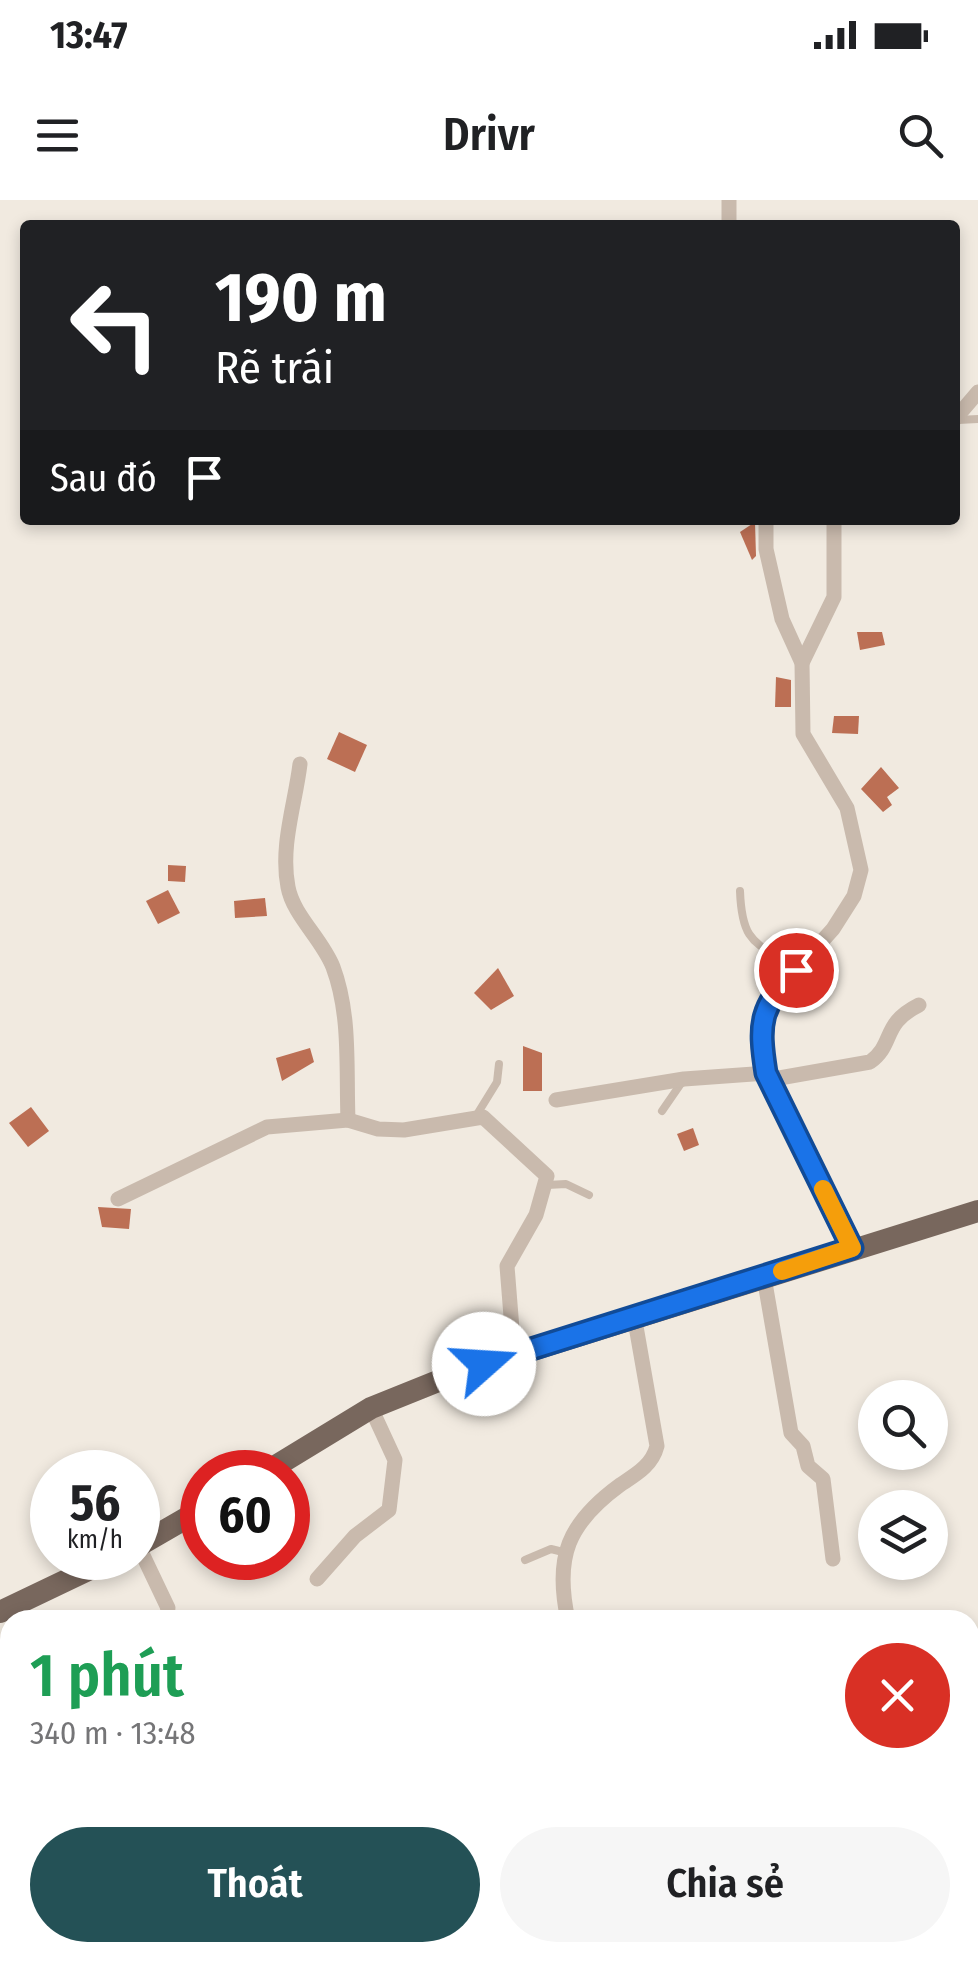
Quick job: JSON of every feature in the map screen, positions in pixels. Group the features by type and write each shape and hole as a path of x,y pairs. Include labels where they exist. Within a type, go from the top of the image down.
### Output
{"main road":[{"path":"302,1450 371,1408 514,1354 978,1211"},
{"path":"4,1610 67,1580"}],"street":[{"path":"960,414 978,392"},
{"path":"766,525 766,549 782,619 802,663 803,734 847,808 862,870 846,910 764,1010 761,1041 767,1076 852,1248"},
{"path":"802,663 834,596 834,525"},
{"path":"300,764 286,839 287,882 290,898 325,950 345,1004 348,1120"},
{"path":"556,1100 684,1079 767,1076 870,1062 880,1053 894,1019 918,1005"},
{"path":"118,1199 267,1126 348,1120 378,1129 404,1130 476,1116 490,1120 542,1166 547,1186 507,1266 514,1354"},
{"path":"764,1277 791,1433 803,1446 808,1466 824,1479 833,1559"},
{"path":"567,1610 563,1552 581,1522 655,1454 634,1315"},
{"path":"316,1579 355,1536 389,1510 394,1460 371,1408"},
{"path":"153,1580 166,1610"}],"lane":[{"path":"740,890 742,926 747,936 796,970"},
{"path":"476,1116 497,1082 499,1064"},
{"path":"662,1111 684,1079"},
{"path":"547,1186 566,1184 589,1195"},
{"path":"525,1560 551,1549 563,1552"}],"building":[{"path":"755,525 756,556 752,560 740,532"},
{"path":"857,632 882,632 885,645 860,650"},
{"path":"776,677 791,680 791,707 775,707"},
{"path":"834,716 859,716 858,734 832,733"},
{"path":"339,732 367,745 355,772 327,759"},
{"path":"881,767 899,788 887,797 892,805 883,812 861,789"},
{"path":"168,865 186,866 185,882 168,881"},
{"path":"168,890 180,913 158,924 146,901"},
{"path":"265,898 267,916 235,918 234,901"},
{"path":"498,968 514,996 491,1010 474,993"},
{"path":"523,1046 542,1053 542,1091 523,1091"},
{"path":"310,1048 314,1062 282,1081 276,1058"},
{"path":"31,1107 49,1131 28,1147 9,1123"},
{"path":"693,1128 699,1145 684,1151 677,1134"},
{"path":"98,1207 131,1209 129,1229 102,1227"}],"slow traffic":[{"path":"782,1271 852,1248 823,1189"}],"route":[{"path":"484,1364 852,1248 766,1073 761,1041 764,1010 774,992 796,970"}]}
